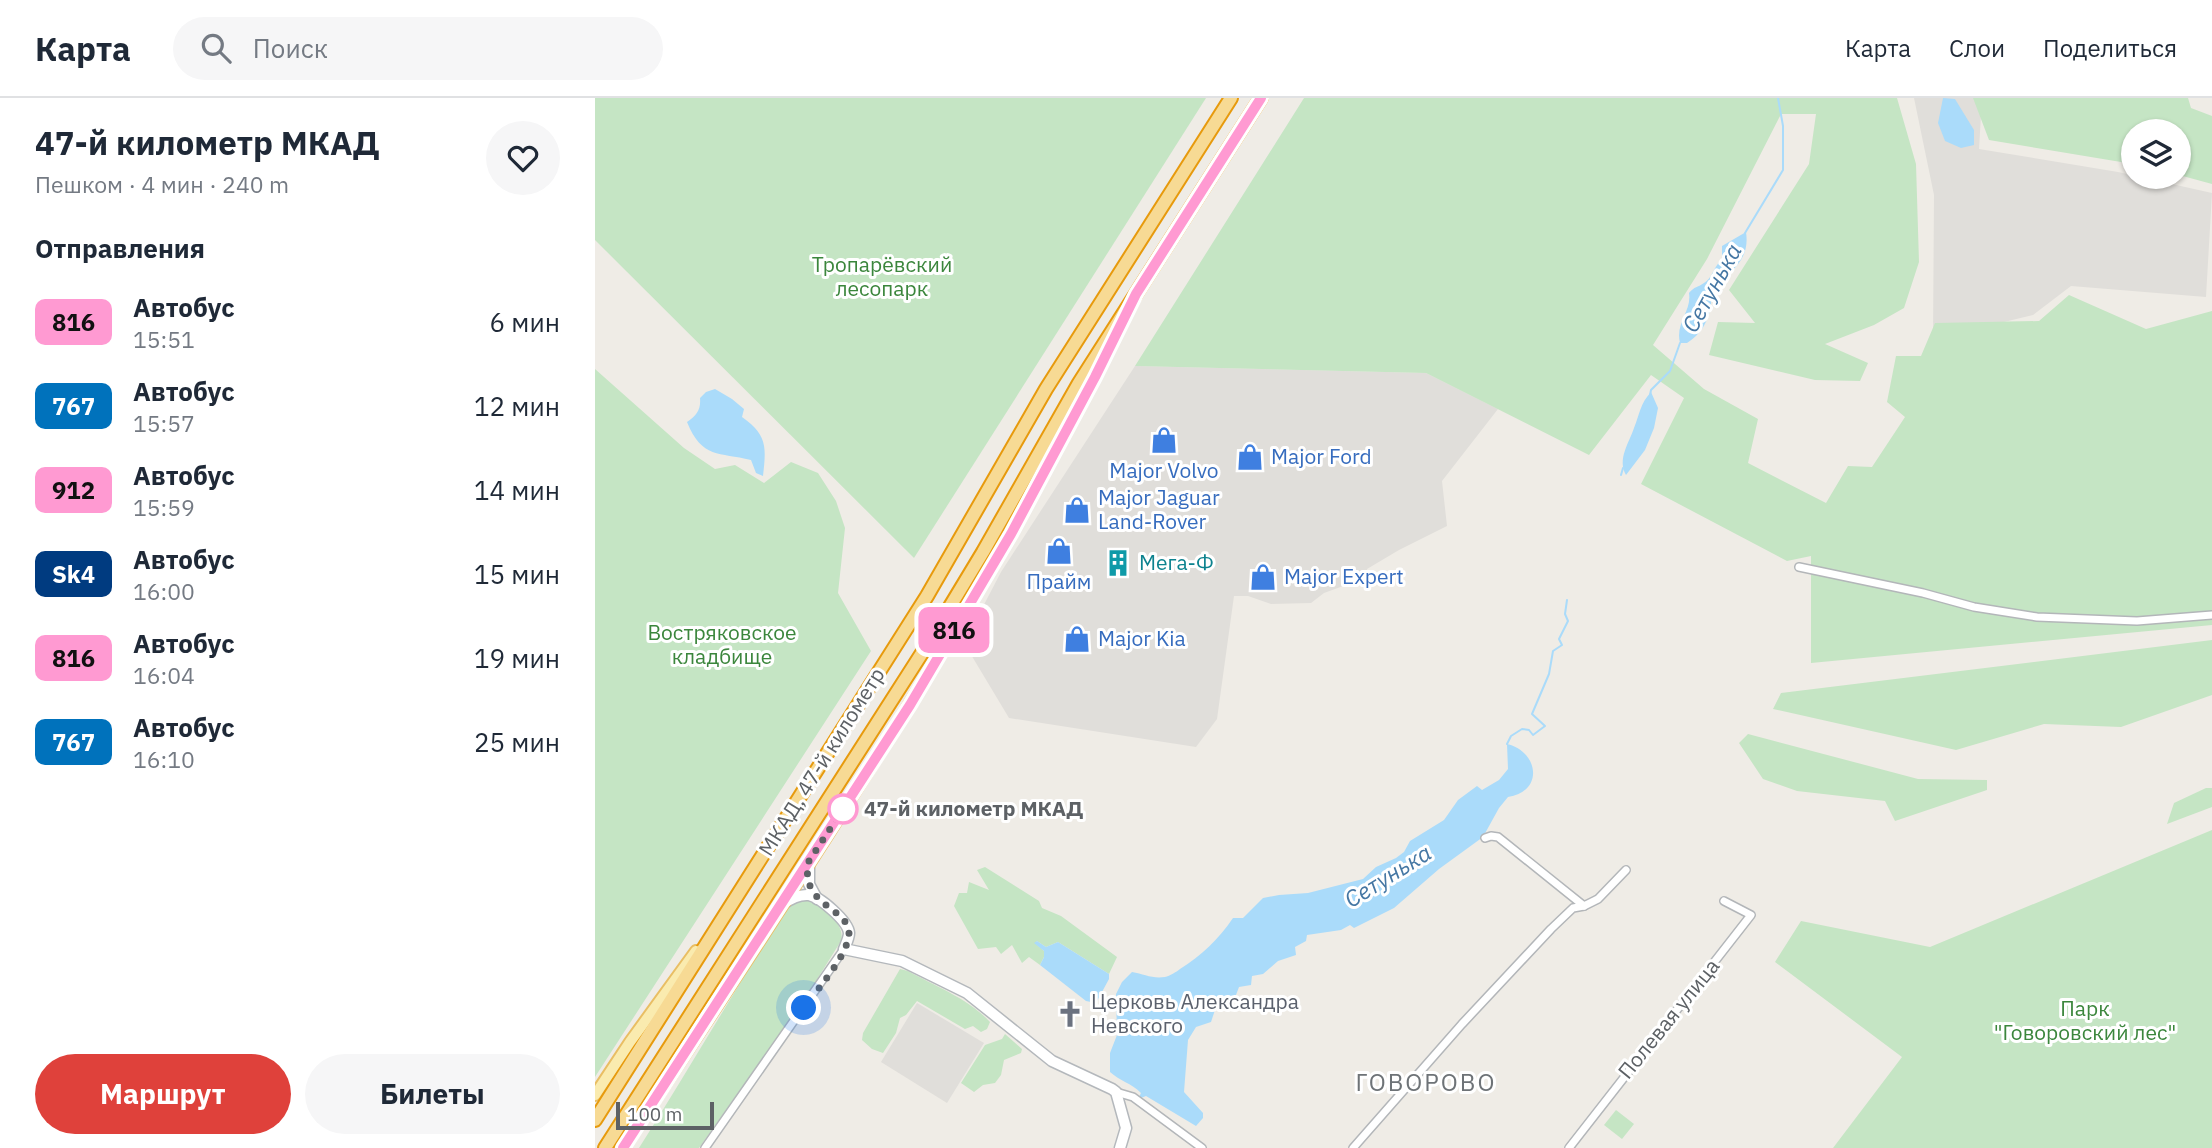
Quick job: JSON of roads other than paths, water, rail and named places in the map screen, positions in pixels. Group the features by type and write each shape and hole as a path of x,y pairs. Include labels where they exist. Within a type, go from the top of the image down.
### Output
{"highway":[{"name":"МКАД, 47-й километр","path":"595,1120 927,596 1046,389 1231,98"},
{"name":"МКАД, 47-й километр","path":"605,1148 949,609 1068,402 1261,98"}],"main road":[{"path":"623,1148 910,705 1011,534 1136,294"},
{"path":"595,1095 679,973 726,914"}],"street":[{"path":"1799,567 1923,593 1974,607 2037,617 2137,621 2212,615"},
{"path":"1485,838 1498,837 1584,906"},
{"path":"809,861 808,875 817,899"},
{"path":"1353,1148 1462,1024 1551,929 1573,908 1598,899 1626,870"},
{"path":"705,1148 844,949 848,927 817,899 801,895 781,906"},
{"name":"Полевая улица","path":"1569,1148 1751,915 1724,901"},
{"path":"844,949 902,961 967,993 1052,1062 1116,1092 1133,1097 1202,1148"},
{"path":"1116,1092 1126,1128 1120,1148"}],"water":[{"path":"1943,98 1955,99 1974,130 1974,145 1961,148 1945,141 1938,123"},
{"path":"1746,232 1745,253 1712,296 1706,322 1696,336 1687,343 1680,343 1680,329 1688,306 1689,293 1709,279 1722,259 1722,246"},
{"path":"715,389 744,409 742,417 761,436 765,450 763,476 756,473 751,460 713,452 705,448 693,434 687,422 698,412 700,398"},
{"path":"1651,392 1658,408 1654,428 1645,450 1626,475 1623,463 1625,451 1642,405"},
{"path":"1507,744 1525,754 1531,762 1532,779 1528,787 1520,793 1508,797 1483,837 1439,869 1394,908 1354,928 1350,925 1341,930 1307,935 1306,941 1295,947 1296,955 1278,961 1263,974 1252,976 1251,985 1239,987 1236,995 1216,1007 1211,1022 1196,1027 1188,1040 1184,1092 1203,1113 1203,1118 1196,1126 1146,1096 1139,1097 1141,1093 1110,1072 1110,1053 1117,1035 1116,994 1122,982 1132,972 1156,977 1173,974 1209,946 1233,918 1243,918 1263,898 1308,893 1363,879 1376,867 1404,852 1410,841 1444,820 1458,800 1477,786 1482,790 1499,780 1508,769"},
{"path":"1037,941 1046,947 1058,942 1109,974 1096,1003 1086,1001 1040,965 1044,951 1034,943"}],"waterway":[{"name":"Сетунька","path":"1745,233 1783,170 1783,126 1778,98"},
{"name":"Сетунька","path":"1650,395 1651,390 1670,371 1680,343"},
{"name":"Сетунька","path":"1621,475 1623,468"},
{"name":"Сетунька","path":"1507,744 1511,736 1522,729 1529,730 1533,735 1545,726 1532,714 1549,674 1553,651 1562,645 1559,639 1568,621 1565,614 1567,600"}],"place":[{"name":"Major Volvo","path":"1164,440"},
{"name":"Major Ford","path":"1250,457"},
{"name":"Major Jaguar Land-Rover","path":"1077,510"},
{"name":"Прайм","path":"1059,551"},
{"name":"Мега-Ф","path":"1118,563"},
{"name":"Major Expert","path":"1263,577"},
{"name":"Major Kia","path":"1077,639"},
{"name":"47-й километр МКАД","path":"843,809"},
{"name":"Церковь Александра Невского","path":"1070,1014"}],"district":[{"name":"ГОВОРОВО","path":"1426,1083"}],"park label":[{"name":"Тропарёвский лесопарк","path":"882,277"},
{"name":"Востряковское кладбище","path":"722,645"},
{"name":"Парк \"Говоровский лес\"","path":"2085,1021"}]}
